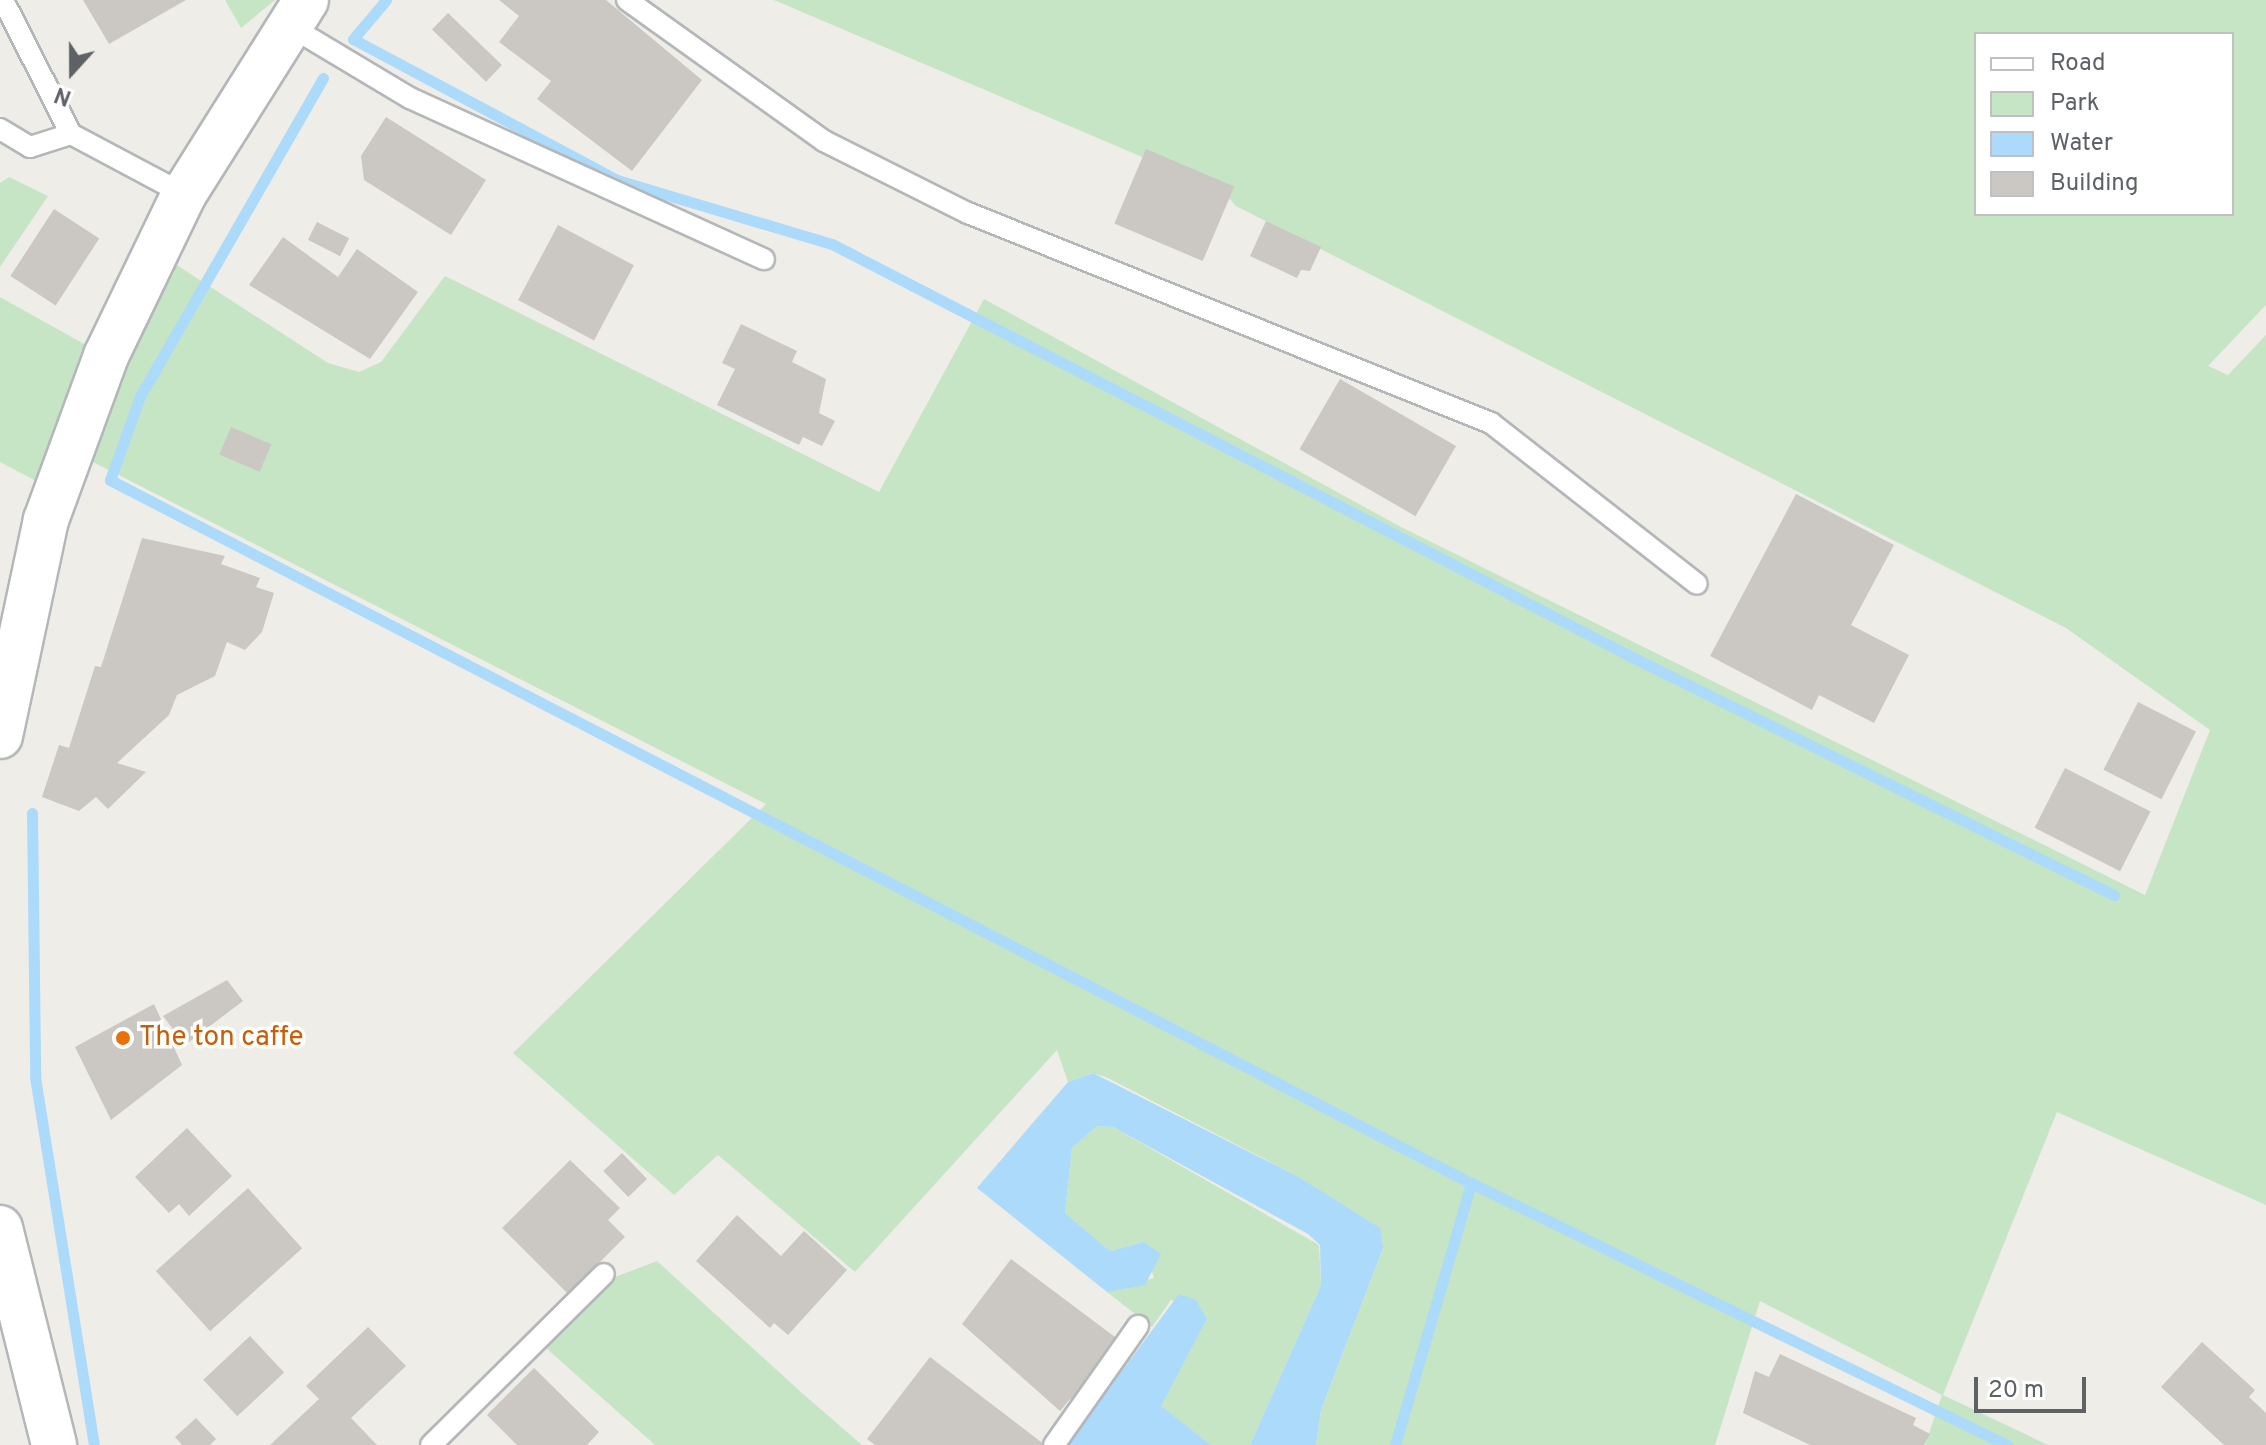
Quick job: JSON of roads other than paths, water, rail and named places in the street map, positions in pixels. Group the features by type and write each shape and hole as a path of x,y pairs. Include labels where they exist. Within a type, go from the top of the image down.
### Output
{"street":[{"path":"0,736 46,520 106,356 184,194 297,12"},
{"path":"0,1228 54,1445"}],"lane":[{"path":"3,0 71,134 184,194"},
{"path":"627,0 824,141 968,213 1491,423 1697,584"},
{"path":"297,12 410,98 764,259"},
{"path":"0,129 30,147 71,134"},
{"path":"431,1445 604,1274"},
{"path":"1054,1445 1138,1326"}],"water":[{"path":"1093,1073 1297,1176 1380,1228 1383,1248 1321,1410 1316,1445 1250,1445 1321,1285 1320,1245 1308,1234 1113,1127 1097,1126 1072,1148 1065,1213 1110,1251 1144,1242 1161,1254 1145,1285 1107,1292 977,1188 1068,1082"},
{"path":"1179,1294 1196,1300 1207,1319 1161,1406 1211,1445 1067,1445"}],"waterway":[{"path":"386,0 353,39 617,180 832,244 1636,659 2114,895"},
{"path":"323,78 140,396 110,480 1471,1183 2007,1445"},
{"path":"32,813 35,1077 94,1445"},
{"path":"1395,1445 1471,1183"}],"place":[{"name":"The ton caffe","path":"123,1038"}]}
